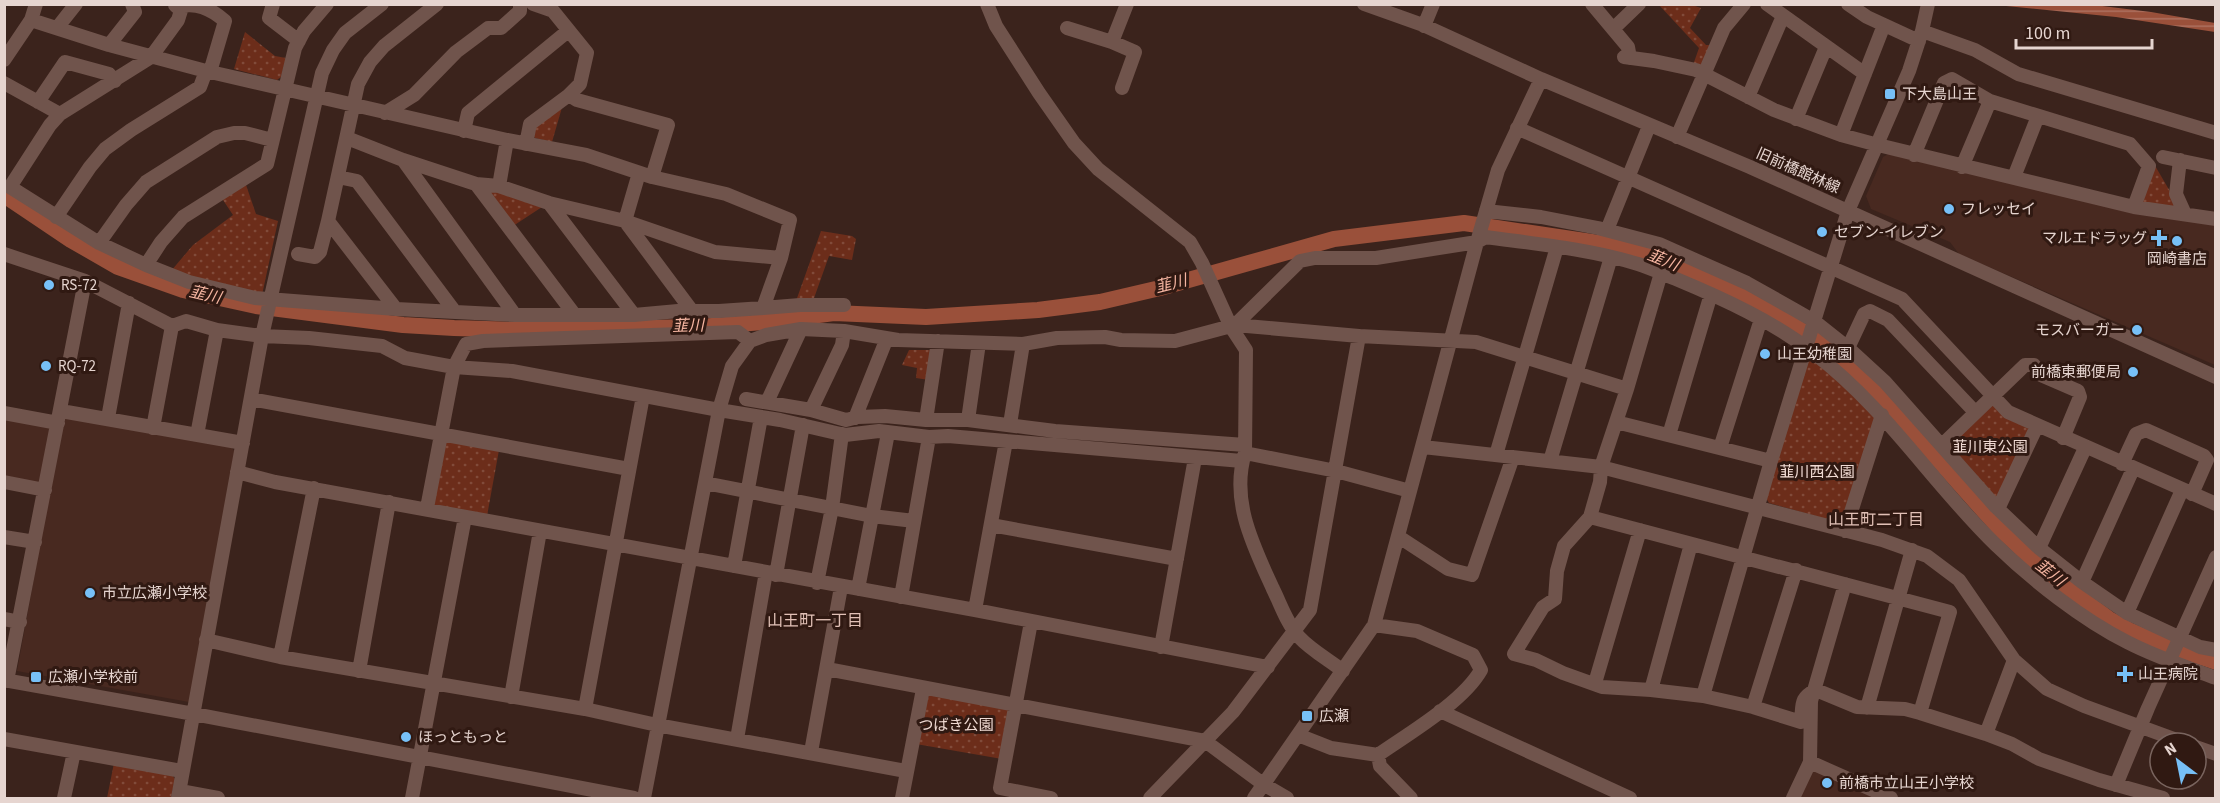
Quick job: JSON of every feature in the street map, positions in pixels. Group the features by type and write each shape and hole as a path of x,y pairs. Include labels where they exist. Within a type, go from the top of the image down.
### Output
{"street":[{"path":"4,60 32,20 36,4"},
{"path":"57,28 76,4"},
{"path":"109,45 135,12 132,4"},
{"path":"56,217 105,149 200,87 208,72 225,21 212,10 194,4 177,7 174,4"},
{"path":"273,4 269,18 299,41"},
{"path":"146,265 161,242 183,217 267,164 284,88 299,41 304,31 327,4"},
{"path":"218,798 179,795 264,331 322,73 333,50 345,33 382,4"},
{"path":"298,254 315,257 320,252 358,84 370,62 384,46 437,4"},
{"path":"384,113 414,95 456,52 488,28 501,28 520,11 520,4"},
{"path":"526,144 530,124 580,84 587,53 553,11 533,4"},
{"path":"987,4 996,26 1074,143 1098,169 1190,242 1203,265 1246,350 1241,496 1245,524 1288,622 1300,638 1343,671"},
{"path":"1112,42 1127,4"},
{"name":"旧前橋館林線","path":"1364,4 1424,26 1649,126 1749,167 2216,377"},
{"path":"1424,26 1433,4"},
{"path":"1592,4 1628,46 1627,57 1678,66 1705,74 1796,119 1841,135 1962,167 2014,177 2134,207 2216,219"},
{"path":"1613,28 1639,4"},
{"path":"1677,137 1724,28 1744,4"},
{"path":"1767,4 1865,74"},
{"path":"1848,4 1884,25 1975,50 2018,74 2216,133"},
{"path":"1703,696 1771,461 1848,211 1878,145 1921,36 1928,4"},
{"path":"183,5 178,20 151,57 60,114 50,125 10,187 99,243 146,265 189,282 255,298 396,309 515,315 634,315 800,305 844,305"},
{"path":"1748,97 1783,16"},
{"path":"32,20 109,45 208,72 464,131 586,155 645,175 726,194 790,220 781,258 763,308"},
{"path":"1841,135 1884,25"},
{"path":"1067,28 1136,52 1122,87"},
{"path":"464,131 468,113 568,31"},
{"path":"1796,119 1826,46"},
{"path":"38,102 65,62 109,74 115,81"},
{"path":"1254,798 1374,625 1498,170 1541,79"},
{"path":"1914,155 1944,83 1952,79 1990,101 2130,144 2148,166 2134,207"},
{"path":"4,83 60,114"},
{"path":"569,95 577,100 668,125 625,221"},
{"path":"1962,167 1990,101"},
{"path":"2014,177 2038,116"},
{"path":"1607,230 1649,126"},
{"path":"1517,128 1902,299 2008,412 2062,438 2216,504"},
{"path":"99,243 126,205 146,182 217,137 245,133 272,140"},
{"path":"347,138 403,160 476,184 499,186 549,203 625,221 715,252 781,258"},
{"path":"499,186 507,140"},
{"path":"2163,157 2216,168"},
{"path":"403,160 515,315"},
{"path":"2180,160 2176,195 2185,214"},
{"path":"338,177 357,181 455,312"},
{"path":"476,184 574,314"},
{"path":"549,203 634,315"},
{"path":"1486,213 1541,217 1607,230 1659,244 1747,283 1810,335 1849,382 1882,415 2004,552 2080,614 2126,642 2216,678"},
{"path":"328,221 396,309"},
{"path":"625,221 692,311"},
{"path":"1234,326 1300,261 1315,258 1376,258 1486,237 1557,247 1640,265 1711,294 1761,319 1848,348 1885,382 1998,509 2039,548 2127,614 2200,647 2216,651"},
{"path":"1496,455 1557,247"},
{"path":"4,254 84,281 172,326 186,321 216,330 264,331 382,346 405,358 454,367 512,371 842,434 888,433 929,437 948,436 1195,458 1244,453"},
{"path":"1550,461 1611,257"},
{"path":"1661,273 1601,467 1600,482 1590,517 1564,546 1557,571 1555,599 1543,607 1514,654 1602,687 1703,696 1753,707 1801,722 1803,699 1807,694 1816,690 1857,707 1920,713 2012,744 2039,759 2163,798"},
{"path":"84,281 20,622 6,681 194,714 634,798"},
{"path":"1670,435 1711,294"},
{"path":"108,418 129,303"},
{"path":"1848,348 1864,314 1870,311 1888,320 1975,412"},
{"path":"1720,448 1761,319"},
{"path":"153,428 172,326"},
{"path":"644,798 718,410 732,366 750,341 766,335 801,329 844,331 887,338 979,343 1023,344 1057,338 1096,337 1174,341 1234,326 1476,342 1627,389"},
{"path":"767,402 801,329"},
{"path":"197,435 216,330"},
{"path":"811,410 842,345 844,331"},
{"path":"427,508 454,367 466,344 483,341 738,332 750,341"},
{"path":"1150,798 1233,712 1310,610 1359,336"},
{"path":"855,418 887,338"},
{"path":"926,420 938,341"},
{"path":"968,420 979,343"},
{"path":"1010,424 1023,344"},
{"path":"1942,445 2025,365 2034,365 2041,375 2078,391 2080,397 2062,438"},
{"path":"585,710 643,396"},
{"path":"251,399 629,469"},
{"path":"746,399 811,410 846,420 885,416 926,420 968,420 1244,453 1336,471 1410,491"},
{"path":"4,413 108,418 243,443"},
{"path":"1845,531 1882,415"},
{"path":"734,566 761,417"},
{"path":"1616,422 1771,461"},
{"path":"736,739 789,500 803,425"},
{"path":"1998,509 2037,426"},
{"path":"2082,582 2127,466 2136,434 2146,430 2205,456 2207,460 2187,492 2127,614"},
{"path":"858,589 888,433"},
{"path":"817,583 842,434"},
{"path":"901,597 929,437"},
{"path":"975,610 1006,441"},
{"path":"1423,447 1601,467 1912,550 1936,562 1959,580 2014,660 2047,689 2084,706 2151,731"},
{"path":"2039,548 2085,448"},
{"path":"1399,537 1448,569 1472,575 1513,457"},
{"path":"1161,647 1195,458"},
{"path":"237,472 275,482 427,508 817,583 975,610 1268,667"},
{"path":"4,482 45,490"},
{"path":"705,483 872,516 914,521"},
{"path":"280,657 314,488"},
{"path":"358,671 389,502"},
{"path":"412,798 456,575 465,517"},
{"path":"1590,517 1950,612 1920,713"},
{"path":"991,525 1177,559"},
{"path":"1595,684 1640,530"},
{"path":"511,697 540,531"},
{"path":"4,537 35,542"},
{"path":"1651,690 1691,544"},
{"path":"1867,708 1912,550"},
{"path":"2116,785 2169,659 2216,557"},
{"path":"1753,707 1796,570"},
{"path":"1793,798 1810,762 1811,701 1845,584"},
{"path":"811,752 841,587"},
{"path":"4,619 20,622"},
{"path":"1031,622 1000,788 1051,798"},
{"path":"1298,735 1331,748 1377,755 1440,711 1475,680 1481,670 1473,655 1417,631 1374,625"},
{"path":"206,640 280,657 585,710 906,771"},
{"path":"1986,734 2014,660"},
{"path":"827,669 1204,741 1263,784 1287,798"},
{"path":"902,798 923,689"},
{"path":"1440,711 1630,798"},
{"path":"4,739 182,771"},
{"path":"64,798 74,752"},
{"path":"1377,755 1380,766 1411,798"},
{"path":"1810,762 1891,798"}],"shaded area":[{"path":"2086,4 2215,23 2215,32 2116,17 1996,5"},
{"path":"1890,153 2215,224 2215,365 1959,254 1950,242 1871,209 1866,196 1883,157"},
{"path":"4,416 54,425 43,481 38,484 5,478"},
{"path":"68,416 231,447 236,453 189,702 17,671 63,419"},
{"name":"前橋市立山王小学校","path":"1811,768 1883,798 1798,798"}],"green space":[{"path":"1659,5 1692,5 1701,8 1690,28 1706,45 1712,45 1704,63 1698,67 1693,65 1699,48"},
{"path":"245,32 275,56 286,58 281,77 277,80 234,69"},
{"path":"563,104 552,142 535,138 533,135 535,128"},
{"path":"2154,164 2178,205 2175,209 2143,204 2141,200"},
{"path":"245,182 256,214 278,221 262,295 171,271 193,245 233,215 221,197"},
{"path":"493,189 542,207 513,226 488,195"},
{"path":"821,231 852,236 856,239 852,260 829,256 813,301 796,301"},
{"path":"909,350 932,350 929,380 916,378 917,368 902,365"},
{"name":"韮川西公園","path":"1813,358 1875,416 1846,519 1840,523 1769,503 1766,498 1808,360"},
{"name":"韮川東公園","path":"1991,403 2029,426 2031,431 2000,499 1994,499 1950,448 1950,442"},
{"path":"450,440 499,450 487,516 435,507 432,503 444,443"},
{"name":"つばき公園","path":"929,694 1007,709 1011,714 1002,759 916,744"},
{"path":"114,763 172,775 175,779 171,798 107,798"}],"waterway":[{"name":"韮川","path":"4,195 71,240 118,267 183,290 256,306 403,325 454,328 521,330 699,327 765,322 834,313 926,317 1038,310 1100,302 1160,288 1334,239 1464,223 1632,248 1663,258 1766,307 1834,352 1881,396 1999,528 2046,572 2109,619 2129,630 2216,662"}],"place":[{"name":"下大島山王","path":"1890,94"},
{"name":"フレッセイ","path":"1949,209"},
{"name":"セブン-イレブン","path":"1822,232"},
{"name":"マルエドラッグ","path":"2159,238"},
{"name":"岡崎書店","path":"2177,241"},
{"name":"RS-72","path":"49,285"},
{"name":"モスバーガー","path":"2137,330"},
{"name":"山王幼稚園","path":"1765,354"},
{"name":"RQ-72","path":"46,366"},
{"name":"前橋東郵便局","path":"2133,372"},
{"name":"市立広瀬小学校","path":"90,593"},
{"name":"山王病院","path":"2125,674"},
{"name":"広瀬小学校前","path":"36,677"},
{"name":"広瀬","path":"1307,716"},
{"name":"ほっともっと","path":"406,737"},
{"name":"前橋市立山王小学校","path":"1827,783"}],"district":[{"name":"山王町二丁目","path":"1876,520"},
{"name":"山王町一丁目","path":"815,621"}]}
